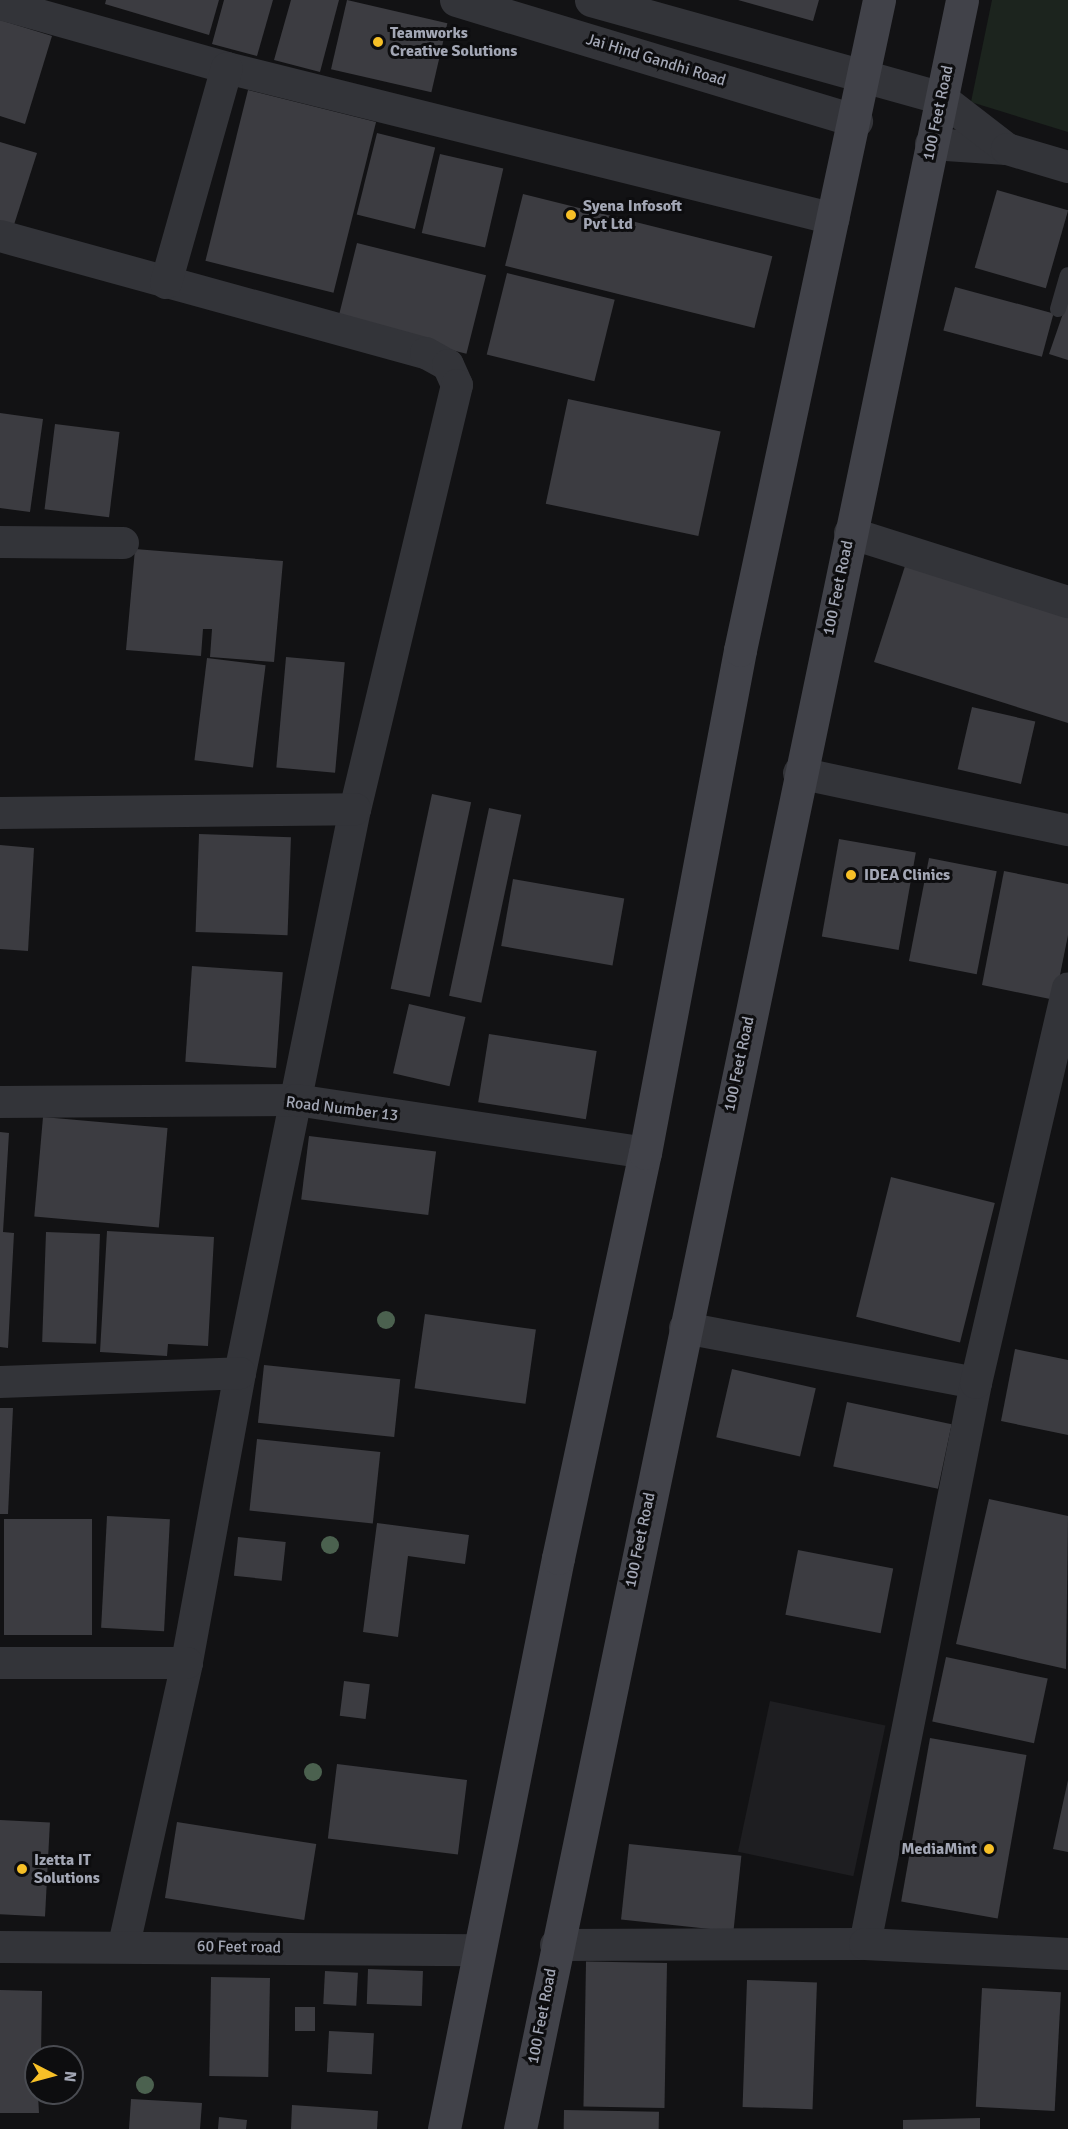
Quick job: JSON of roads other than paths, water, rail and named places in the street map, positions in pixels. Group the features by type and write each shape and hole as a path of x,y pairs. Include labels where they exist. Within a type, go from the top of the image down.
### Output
{"main road":[{"path":"444,2129 478,1950 645,1153 740,650 856,122 862,78 879,0"},
{"name":"100 Feet Road","path":"519,2129 799,773 962,0"}],"street":[{"name":"Jai Hind Gandhi Road","path":"456,0 856,122"},
{"path":"591,0 862,78 941,98 1007,149"},
{"path":"0,4 227,68 834,219"},
{"path":"166,283 227,68"},
{"path":"931,144 1007,149 1068,167"},
{"path":"0,236 426,353 448,365 457,385 355,809 240,1373 187,1663 124,1946"},
{"path":"850,533 1068,602"},
{"path":"0,542 123,543"},
{"path":"799,773 1068,830"},
{"path":"0,813 355,809"},
{"path":"865,1944 976,1383 1068,989"},
{"name":"Road Number 13","path":"0,1102 296,1100 645,1153"},
{"path":"685,1328 976,1383"},
{"path":"0,1382 240,1373"},
{"path":"0,1663 187,1663"},
{"path":"556,1945 865,1944 1068,1954"},
{"name":"60 Feet road","path":"0,1947 478,1950"}],"lane":[{"path":"1058,309 1068,275"}],"place":[{"name":"Teamworks Creative Solutions","path":"378,42"},
{"name":"Syena Infosoft Pvt Ltd","path":"571,215"},
{"name":"IDEA Clinics","path":"851,875"},
{"name":"MediaMint","path":"989,1849"},
{"name":"Izetta IT Solutions","path":"22,1869"}]}
